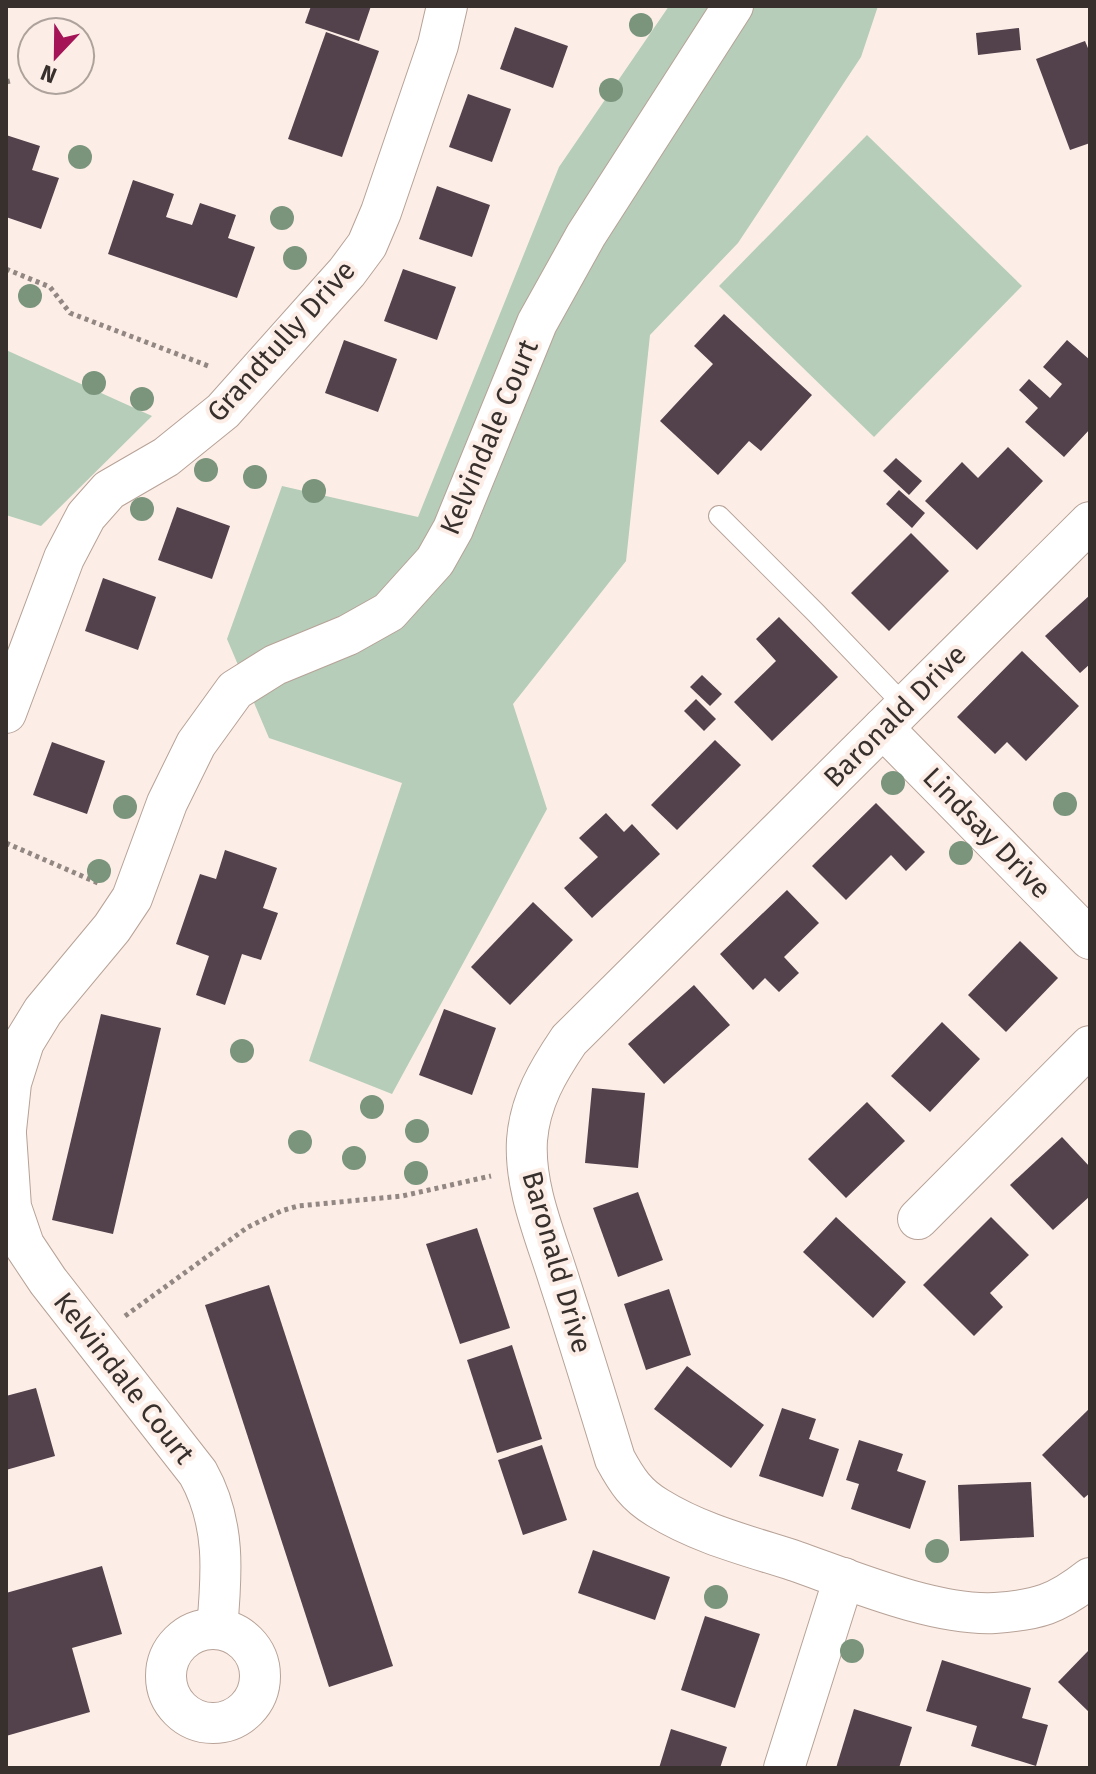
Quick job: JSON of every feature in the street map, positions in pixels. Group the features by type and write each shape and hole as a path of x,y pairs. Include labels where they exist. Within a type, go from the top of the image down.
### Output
{"street":[{"name":"Grandtully Drive","path":"6,713 64,558 86,516 109,490 166,457 223,411 347,272 367,245 438,45 447,6"},
{"name":"Kelvindale Court","path":"217,1629 222,1560 212,1501 198,1473 48,1281 24,1245 11,1207 6,1132 11,1083 24,1042 59,990 112,928 132,898 167,803 196,744 235,690 275,665 348,635 389,612 435,561 453,529 537,323 586,235 733,6"},
{"name":"Baronald Drive","path":"1090,522 569,1040 544,1077 532,1110 527,1168 540,1220 615,1459 630,1487 658,1508 703,1530 937,1607 992,1613 1035,1608 1066,1597 1090,1578"},
{"name":"Lindsay Drive","path":"894,717 1090,939"},
{"path":"918,1219 1090,1046"},
{"path":"784,1768 844,1578"}],"lane":[{"path":"719,516 816,613 894,717"}],"path":[{"path":"6,269 50,287 70,313 251,382"},
{"path":"6,843 132,898"},
{"path":"94,1339 248,1227 281,1211 298,1206 402,1196 527,1168"}],"green space":[{"path":"669,6 878,6 861,57 738,243 650,335 626,561 513,704 547,809 392,1094 309,1061 402,783 269,738 227,639 282,486 418,517 559,167"},
{"path":"867,135 1022,286 874,437 719,286"},
{"path":"6,350 152,416 41,526 6,515"}],"building":[{"path":"311,6 371,6 359,41 305,23"},
{"path":"515,27 568,46 553,88 500,69"},
{"path":"1019,28 1021,50 978,55 976,33"},
{"path":"326,32 379,51 342,157 288,139"},
{"path":"1085,41 1090,53 1090,143 1070,150 1036,59"},
{"path":"468,94 511,109 492,162 449,147"},
{"path":"6,135 40,146 32,170 59,178 41,229 6,217"},
{"path":"133,180 174,194 166,217 192,225 200,203 236,215 228,238 255,247 237,298 108,254"},
{"path":"437,186 490,205 472,257 419,239"},
{"path":"403,269 456,287 437,340 384,321"},
{"path":"724,314 812,395 761,451 749,441 718,475 660,421 713,364 694,346"},
{"path":"344,340 397,359 378,412 325,393"},
{"path":"1067,340 1090,360 1090,429 1064,457 1025,422 1038,408 1019,390 1029,379 1050,398 1062,384 1043,367"},
{"path":"1008,447 1043,481 977,550 925,501 962,462 978,478"},
{"path":"896,458 922,481 909,495 883,471"},
{"path":"899,490 925,513 912,528 886,504"},
{"path":"177,507 230,526 212,579 158,560"},
{"path":"911,533 949,571 889,631 851,593"},
{"path":"103,578 156,597 138,650 85,631"},
{"path":"1090,595 1090,664 1080,673 1045,636"},
{"path":"779,617 838,677 772,741 734,702 776,661 756,639"},
{"path":"1022,651 1079,706 1026,761 1007,742 995,754 957,717"},
{"path":"702,675 722,694 710,706 690,687"},
{"path":"696,699 716,719 704,731 684,711"},
{"path":"715,740 741,765 677,830 651,805"},
{"path":"52,742 105,761 87,814 33,795"},
{"path":"876,803 925,852 906,871 891,855 846,900 812,866"},
{"path":"606,813 624,832 632,824 660,854 592,918 564,888 598,857 579,838"},
{"path":"225,850 277,868 263,908 278,913 261,960 242,954 225,1005 196,995 209,956 176,944 200,874 216,879"},
{"path":"787,890 819,923 784,957 799,973 779,992 765,978 753,990 720,954"},
{"path":"533,902 573,940 510,1005 471,967"},
{"path":"1020,941 1058,978 1006,1032 968,995"},
{"path":"694,985 730,1025 664,1084 628,1044"},
{"path":"444,1009 496,1028 472,1095 419,1075"},
{"path":"101,1014 161,1028 113,1234 52,1220"},
{"path":"942,1022 980,1059 930,1112 891,1076"},
{"path":"592,1088 645,1093 638,1168 585,1163"},
{"path":"867,1102 905,1141 846,1198 808,1159"},
{"path":"1062,1137 1090,1167 1090,1196 1053,1230 1010,1185"},
{"path":"638,1192 663,1260 618,1277 593,1208"},
{"path":"836,1217 906,1282 873,1318 803,1252"},
{"path":"991,1217 1029,1255 990,1293 1003,1307 974,1336 923,1285"},
{"path":"477,1228 510,1328 460,1344 426,1244"},
{"path":"269,1285 393,1666 329,1687 205,1305"},
{"path":"669,1289 691,1355 646,1370 624,1304"},
{"path":"512,1345 542,1439 497,1453 467,1360"},
{"path":"687,1366 764,1425 731,1468 654,1409"},
{"path":"36,1388 55,1456 6,1470 6,1396"},
{"path":"782,1408 816,1419 809,1439 839,1449 823,1497 759,1476"},
{"path":"1090,1408 1090,1493 1084,1498 1042,1455"},
{"path":"859,1440 903,1454 897,1471 926,1481 910,1529 851,1509 859,1484 846,1480"},
{"path":"542,1445 567,1520 523,1535 498,1460"},
{"path":"1031,1482 1034,1537 960,1541 958,1485"},
{"path":"593,1550 670,1577 655,1620 578,1593"},
{"path":"102,1566 122,1634 72,1648 90,1712 6,1736 6,1593"},
{"path":"705,1616 760,1634 735,1708 681,1690"},
{"path":"1090,1649 1090,1713 1058,1682"},
{"path":"942,1660 1031,1688 1022,1718 1048,1725 1036,1766 971,1746 977,1726 926,1711"},
{"path":"854,1709 912,1727 899,1768 836,1768"},
{"path":"671,1729 727,1747 720,1768 659,1768"}]}
